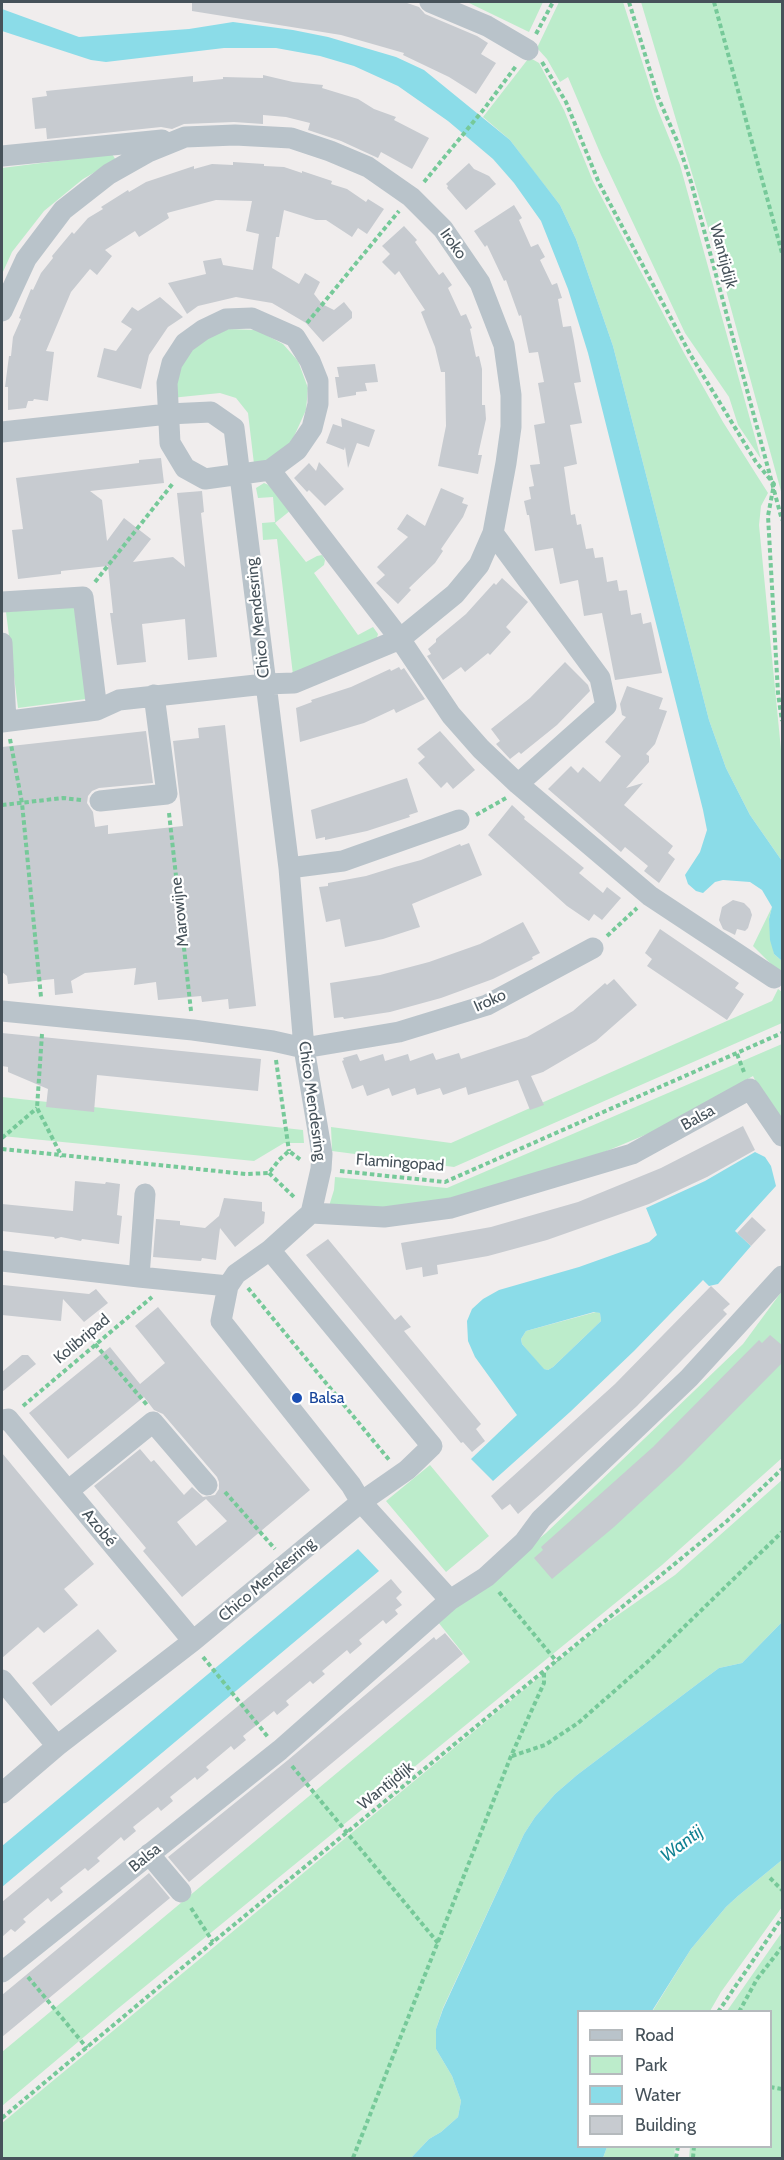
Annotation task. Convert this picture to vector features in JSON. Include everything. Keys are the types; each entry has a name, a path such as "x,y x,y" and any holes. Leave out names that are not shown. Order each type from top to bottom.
{"street":[{"path":"430,2 487,26 528,50"},
{"name":"Iroko","path":"2,156 185,137 235,135 291,138 368,167 411,197 443,229 480,283 504,345 511,395 511,428 493,533 478,566 454,594 400,639 294,682 265,684"},
{"name":"Iroko","path":"2,311 26,259 63,210 109,174 148,152 185,137"},
{"path":"252,318 295,337 310,361 318,381 318,404 312,428 297,450 270,470 205,479 185,468 170,443 167,383 172,363 185,344 203,330 226,319 252,318"},
{"name":"Chico Mendesring","path":"2,432 168,414 211,412 234,428 242,474 265,684 290,868 304,1048 322,1154 311,1213"},
{"path":"270,470 400,639 451,715 481,749 518,784 650,896 774,978"},
{"path":"493,533 600,678 606,706 518,784"},
{"path":"2,602 83,597 97,710"},
{"path":"2,643 4,721 97,710 118,700 265,684"},
{"path":"100,801 167,794 154,695"},
{"path":"290,868 343,861 459,820"},
{"name":"Iroko","path":"304,1048 399,1032 487,1005 593,948"},
{"path":"2,1011 193,1030 273,1041 304,1048"},
{"name":"Balsa","path":"311,1213 384,1217 451,1208 632,1154 750,1089 783,1136"},
{"path":"139,1277 145,1194"},
{"path":"311,1213 232,1280 221,1321 351,1485 361,1502 450,1600"},
{"path":"270,1250 432,1446 401,1474 361,1502"},
{"path":"2,1261 139,1277 232,1280"},
{"name":"Balsa","path":"2,1972 280,1750 450,1600 486,1577 524,1542 541,1519 689,1378 783,1276"},
{"name":"Azobé","path":"5,1420 194,1641"},
{"path":"68,1491 153,1422 207,1485"},
{"name":"Chico Mendesring","path":"2,1793 57,1746 194,1641 361,1502"},
{"path":"2,1680 57,1746"},
{"path":"149,1854 181,1892"}],"path":[{"name":"Wantijdijk","path":"628,2 658,97 678,143 691,182 783,520"},
{"path":"714,2 783,253"},
{"path":"528,50 542,61 566,102 599,183 690,354 756,462 774,484 768,516 777,682 783,721"},
{"path":"295,337 484,109"},
{"path":"83,597 185,468"},
{"path":"4,721 22,803 43,1016 37,1108 62,1157"},
{"path":"459,820 475,815 508,797 518,784"},
{"name":"Marowijne","path":"167,794 193,1030"},
{"path":"2,805 63,798 100,801"},
{"path":"593,948 650,896"},
{"name":"Flamingopad","path":"289,1151 305,1163 321,1169 398,1175 445,1182 783,1033"},
{"path":"269,1173 289,1151 273,1041"},
{"path":"2,1138 37,1108"},
{"path":"2,1149 62,1157 246,1174 269,1173 311,1213"},
{"name":"Kolibripad","path":"5,1420 160,1290 184,1280"},
{"path":"232,1280 401,1474"},
{"path":"95,1344 152,1412 153,1422"},
{"name":"Wantijdijk","path":"2,2118 727,1521 783,1469"},
{"path":"207,1485 215,1491 227,1492 287,1563"},
{"path":"511,1756 545,1745 578,1723 652,1658 783,1532"},
{"path":"509,1604 557,1662"},
{"path":"206,1662 238,1700"},
{"path":"353,2158 511,1756 543,1683 544,1673"},
{"path":"310,1788 438,1944"},
{"path":"770,1878 783,1890"},
{"path":"181,1892 213,1942"},
{"path":"719,2010 783,1918"},
{"path":"740,2010 758,1979 783,1947"},
{"path":"48,1999 87,2048"}],"green space":[{"path":"467,2 543,2 529,32"},
{"path":"559,2 623,2 657,108 680,165 761,459 738,425 729,397 685,333 601,155 568,77 560,82 547,59 537,48"},
{"path":"641,2 782,2 782,495 718,261"},
{"path":"528,59 539,63 564,110 593,181 684,353 723,422 768,493 761,506 759,525 782,760 782,861 750,815 726,768 709,720 613,346 576,239 560,205 510,140 483,117"},
{"path":"112,154 116,160 83,179 44,211 12,252 2,274 2,168"},
{"path":"227,329 257,330 283,344 298,361 308,388 306,410 291,443 267,461 254,464 248,413 236,398 220,393 171,398 180,364 199,340"},
{"path":"264,483 271,486 291,510 275,523 306,562 322,555 325,560 324,565 314,573 358,635 373,627 378,634 376,641 293,675 277,539 263,540 262,523 275,522 273,497 258,498 256,488"},
{"path":"74,605 86,699 18,708 6,612"},
{"path":"772,907 769,919 774,954 782,961 782,975 753,946"},
{"path":"778,989 782,992 782,1023 454,1167 332,1151 331,1127 451,1143 772,1001"},
{"path":"782,1044 782,1135 753,1076 657,1130 578,1163 452,1200 384,1209 329,1206 335,1177 447,1188"},
{"path":"2,1097 303,1130 304,1143 284,1143 254,1161 2,1136"},
{"path":"782,1291 782,1458 662,1565 110,2015 2,2106 2,2052 470,1662 438,1622 546,1533 743,1344"},
{"path":"596,1312 600,1313 601,1321 548,1370 543,1369 522,1344 521,1339 526,1331"},
{"path":"430,1465 489,1536 446,1572 386,1501"},
{"path":"782,1480 782,1622 742,1663 719,1668 700,1682 577,1775 555,1794 535,1817 524,1834 443,2008 436,2029 436,2049 452,2076 461,2101 458,2117 441,2132 429,2139 411,2158 2,2158 2,2123 595,1631 675,1575"},
{"path":"782,1860 782,1907 711,2010 653,2010 691,1949 738,1896"},
{"path":"782,1932 782,2158 689,2158 690,2148 772,2148 772,2010 728,2010"},
{"path":"606,2148 675,2148 674,2158 603,2158"}],"water":[{"path":"2,9 79,37 189,29 233,22 328,37 396,57 424,70 510,140 560,205 576,239 613,346 709,720 726,768 750,815 782,861 782,961 774,954 770,940 769,919 772,907 762,890 750,882 723,880 715,882 703,893 696,891 688,884 685,875 700,852 707,830 703,810 588,353 568,289 541,221 514,183 493,159 448,121 398,86 354,66 320,56 276,48 224,48 106,62 91,60 2,31"},
{"path":"755,1152 765,1157 771,1166 776,1186 735,1231 751,1246 718,1284 709,1286 703,1280 634,1351 493,1481 471,1459 517,1415 475,1357 468,1341 467,1321 472,1309 483,1299 499,1290 579,1267 649,1242 657,1235 646,1208 705,1181","holes":["594,1312 600,1313 601,1321 548,1370 544,1369 522,1344 521,1339 526,1331"]},
{"path":"358,1549 379,1571 2,1887 2,1846"},
{"name":"Wantij","path":"782,1622 782,1860 726,1907 691,1949 653,2010 577,2010 577,2148 607,2148 603,2158 411,2158 429,2139 458,2117 461,2101 452,2076 436,2049 436,2029 443,2009 524,1834 535,1817 555,1794 577,1775 700,1682 719,1668 742,1663"}],"building":[{"path":"192,2 404,2 419,7 425,14 488,43 481,54 496,63 476,94 449,77 403,55 404,53 341,35 192,11"},
{"path":"263,75 293,82 323,85 322,88 358,99 374,109 396,117 394,120 429,138 412,169 381,152 378,158 341,141 308,130 310,123 286,117 263,115 263,124 234,122 184,124 172,129 161,127 47,139 46,128 35,129 32,98 47,96 46,91 193,76 193,82 223,79 223,77 263,78"},
{"path":"233,162 264,164 264,166 284,167 302,173 302,171 332,181 331,184 347,189 366,202 368,199 384,209 367,234 358,228 352,237 326,220 316,220 284,210 279,237 276,237 272,268 299,284 305,273 320,282 314,294 322,304 334,310 344,302 352,312 352,318 323,342 306,323 272,303 236,297 198,306 187,314 168,283 206,274 203,261 221,258 223,265 253,270 259,234 246,231 252,201 216,200 167,213 169,218 139,237 135,231 105,250 112,256 97,275 90,269 71,292 46,351 54,352 48,401 34,399 28,401 26,408 8,410 8,387 5,387 9,356 11,356 13,337 21,319 19,318 31,289 33,290 41,273 53,258 52,256 72,232 74,234 88,218 103,209 101,207 146,182 194,166 194,169 212,164 233,165"},
{"path":"469,163 474,169 489,176 496,184 466,210 446,184"},
{"path":"514,205 522,218 519,220 531,247 538,244 545,257 540,260 552,285 557,283 562,298 558,299 563,327 571,326 574,341 581,382 574,383 582,423 570,425 577,464 564,467 571,515 575,514 577,525 581,524 586,549 593,548 595,558 603,557 607,582 617,580 619,591 627,590 631,615 641,613 643,624 651,622 662,673 615,680 602,613 584,616 578,580 560,584 553,548 535,551 529,515 527,515 524,501 531,499 529,487 534,486 530,465 540,464 534,425 545,423 538,383 544,382 538,352 529,353 521,315 519,316 506,280 504,281 487,245 485,247 474,231"},
{"path":"404,226 417,240 415,242 439,275 443,272 452,285 448,288 461,316 466,314 472,328 470,329 476,357 479,356 482,369 482,405 485,405 486,419 478,455 482,455 478,474 438,466 446,426 445,372 441,372 435,347 421,312 425,310 399,271 395,275 382,262 390,254 382,246"},
{"path":"160,297 183,317 168,327 149,355 141,389 97,377 104,348 116,351 132,329 121,322 132,307 138,311"},
{"path":"375,364 378,382 365,383 367,391 338,398 335,377 339,377 337,367"},
{"path":"341,418 375,430 369,447 357,443 348,468 345,447 344,450 326,443 333,424 342,427"},
{"path":"161,458 164,483 90,491 102,500 107,541 124,518 151,539 133,562 173,557 185,567 177,493 202,491 204,512 201,513 217,657 188,660 185,619 142,624 146,662 117,665 110,613 113,613 108,566 18,579 12,530 23,529 16,478 139,463 139,460"},
{"path":"319,462 344,489 325,506 294,478 309,463 316,471"},
{"path":"441,488 464,498 462,503 468,505 435,563 409,588 411,590 398,604 376,583 385,575 377,567 408,537 397,529 407,514 425,526"},
{"path":"502,578 528,602 506,627 511,632 490,655 488,653 465,672 461,667 443,680 427,656 431,654 428,649 436,642 436,639 466,614 494,583 496,585"},
{"path":"565,662 588,685 590,691 557,725 521,754 519,752 510,759 496,744 500,741 491,729 530,698"},
{"path":"399,667 401,670 404,668 425,699 396,713 394,709 364,723 300,742 296,708 312,702 311,700 351,687"},
{"path":"627,686 663,698 659,709 667,711 655,744 646,754 649,756 649,762 626,788 643,783 624,805 673,846 668,853 675,859 659,883 644,871 648,866 625,847 621,852 548,789 571,766 578,773 583,767 600,782 621,756 605,742 626,717 622,715 620,704"},
{"path":"225,725 256,1006 229,1009 228,999 202,1002 201,996 158,1000 156,982 134,985 136,968 85,973 71,981 73,993 55,995 54,979 8,984 7,976 2,972 2,747 146,731 153,783 99,788 88,796 87,803 93,812 95,827 108,825 108,834 183,826 173,741 199,738 198,728"},
{"path":"440,731 475,770 453,789 447,782 441,788 418,763 425,757 417,749"},
{"path":"407,778 418,812 409,815 410,817 367,831 325,840 325,837 316,839 311,810"},
{"path":"512,805 525,817 524,819 584,868 579,873 603,893 607,887 621,898 602,920 594,914 589,921 567,906 488,835"},
{"path":"469,843 482,875 412,904 420,927 383,939 345,947 340,919 326,922 319,887 421,860 460,844 461,846"},
{"path":"733,900 744,903 752,915 748,928 745,931 737,929 735,935 723,929 719,920 722,907"},
{"path":"523,922 540,953 532,957 533,959 493,979 441,998 390,1012 344,1019 343,1017 334,1018 330,983 380,975 429,962 480,944"},
{"path":"660,929 739,983 735,988 744,994 727,1020 647,966 652,959 645,953"},
{"path":"614,979 637,1005 596,1041 543,1072 531,1076 544,1105 530,1110 518,1080 468,1095 466,1087 443,1095 440,1088 417,1095 415,1088 392,1096 389,1088 367,1096 363,1085 352,1089 343,1058 357,1054 360,1061 383,1054 385,1061 408,1054 410,1061 433,1053 436,1060 459,1053 461,1059 527,1037 573,1011 605,983 607,985"},
{"path":"2,1033 261,1059 258,1091 97,1075 94,1112 46,1107 48,1089 8,1072 8,1067 2,1066"},
{"path":"743,1126 755,1150 707,1177 649,1204 547,1240 488,1256 437,1265 438,1274 423,1277 422,1267 406,1270 401,1243 491,1227 578,1202 661,1168"},
{"path":"75,1181 120,1184 117,1215 122,1216 119,1244 61,1237 55,1239 54,1237 2,1231 2,1204 73,1211"},
{"path":"224,1198 262,1202 262,1211 265,1212 264,1223 235,1247 220,1228 216,1260 153,1257 156,1219 180,1221 180,1225 205,1228 219,1216"},
{"path":"752,1217 766,1230 751,1246 737,1233"},
{"path":"328,1239 395,1320 401,1315 411,1327 404,1331 481,1424 476,1429 485,1441 472,1452 463,1442 461,1443 306,1255"},
{"path":"3,1285 89,1294 96,1289 108,1303 84,1322 63,1299 61,1321 2,1315"},
{"path":"711,1286 730,1304 723,1310 727,1314 637,1406 518,1514 510,1504 502,1510 491,1496 615,1384"},
{"path":"158,1307 310,1490 182,1597 143,1551 146,1548 94,1486 140,1449 151,1462 154,1460 184,1495 192,1487 203,1497 215,1495 219,1489 217,1477 163,1414 154,1410 144,1397 68,1459 29,1413 110,1347 140,1384 165,1363 135,1326","holes":["206,1499 227,1521 196,1546 177,1522"]},
{"path":"770,1335 783,1346 783,1362 681,1465 614,1527 552,1579 534,1558 543,1550 541,1547 653,1447 759,1340 762,1343"},
{"path":"22,1355 28,1355 36,1364 2,1392 2,1372"},
{"path":"2,1453 94,1564 64,1589 78,1605 44,1633 38,1627 2,1658"},
{"path":"391,1579 402,1592 396,1598 402,1605 395,1610 398,1614 386,1624 383,1620 359,1640 362,1644 350,1654 347,1650 322,1671 325,1674 313,1684 310,1681 286,1701 289,1705 277,1715 274,1711 243,1736 246,1740 234,1750 231,1746 206,1767 209,1770 197,1780 195,1777 170,1797 173,1801 161,1811 158,1807 133,1827 136,1831 124,1841 121,1837 97,1858 100,1861 88,1871 85,1868 60,1888 63,1892 51,1902 48,1898 23,1919 26,1922 15,1932 11,1929 2,1937 2,1902"},
{"path":"98,1629 117,1651 51,1706 32,1683"},
{"path":"445,1633 463,1654 189,1882 168,1857 434,1637 436,1640"},
{"path":"149,1873 170,1898 2,2037 2,1995"}],"place":[{"name":"Balsa","path":"297,1398"}]}
